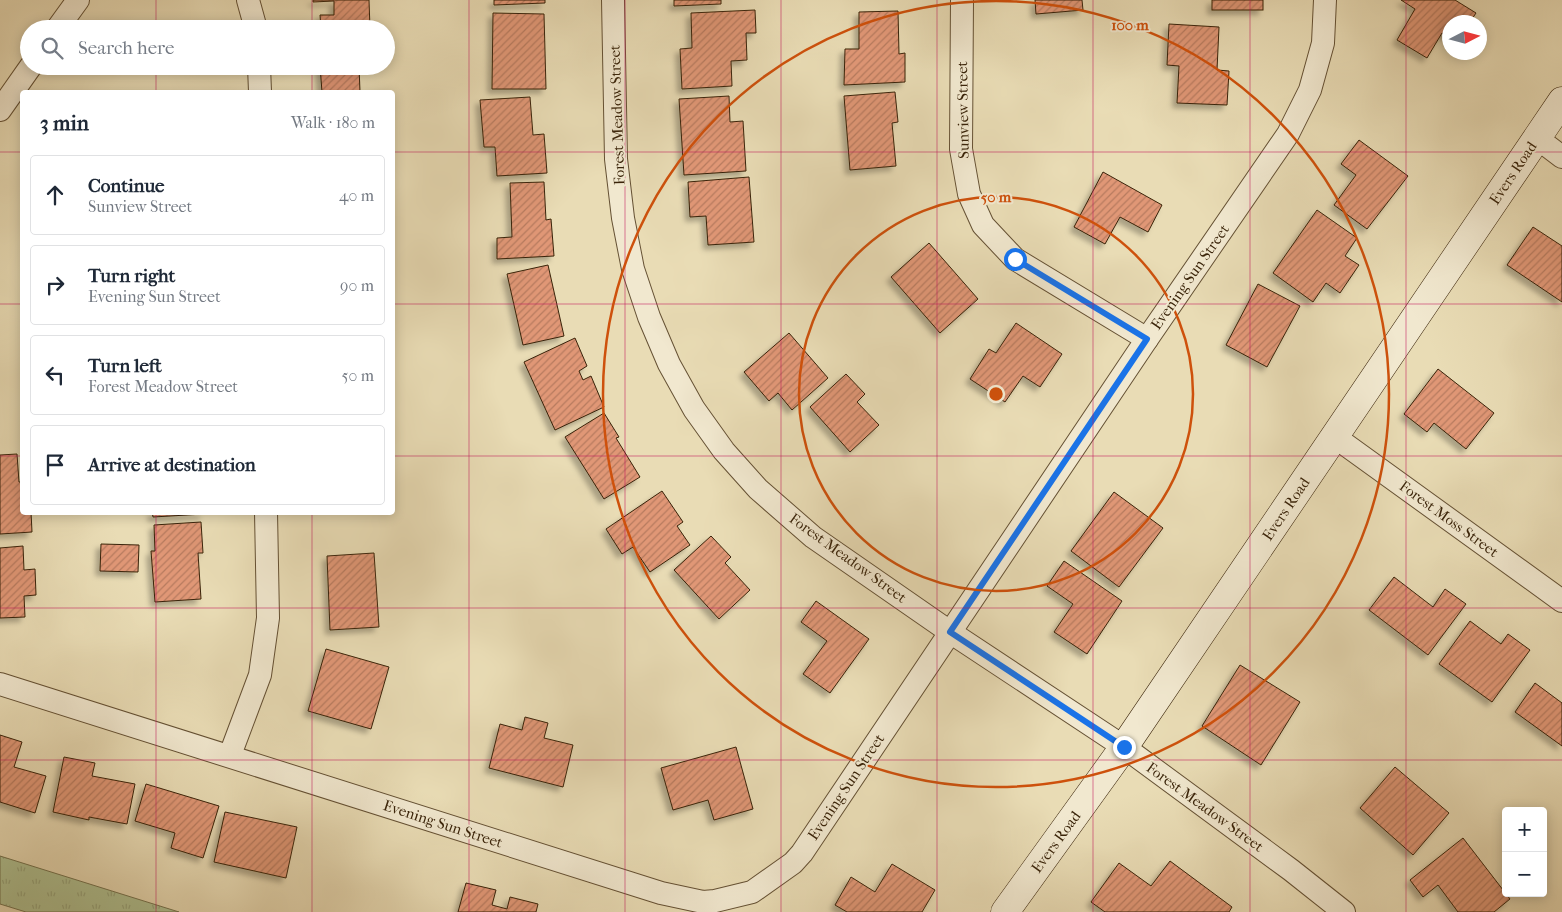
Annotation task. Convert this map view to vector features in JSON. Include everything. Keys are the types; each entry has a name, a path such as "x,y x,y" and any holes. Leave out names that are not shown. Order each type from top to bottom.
{"main road":[{"name":"Evers Road","path":"1005,912 1124,747 1562,102"}],"street":[{"path":"64,20 78,0"},
{"path":"248,0 254,20"},
{"name":"Forest Meadow Street","path":"613,0 616,159 623,218 633,269 649,317 669,364 694,409 724,451 758,489 813,537 950,632 1124,747 1291,870 1344,912"},
{"name":"Sunview Street","path":"962,0 961,149 969,194 983,225 1015,259 1147,339"},
{"name":"Evening Sun Street","path":"0,684 230,755 661,893 703,902 752,892 793,863 802,853 1147,339 1288,134 1310,90 1323,43 1325,0"},
{"path":"0,110 25,75"},
{"path":"259,75 260,90"},
{"path":"1537,138 1562,157"},
{"name":"Forest Moss Street","path":"1335,437 1562,601"},
{"path":"230,755 260,675 268,618 266,515"}],"green space":[{"path":"0,856 179,912 26,912 0,904"}],"building":[{"path":"313,0 369,0 370,20 320,20 320,15 334,15 334,1 313,2"},
{"path":"494,0 545,0 545,3 494,5"},
{"path":"674,0 721,0 721,4 674,6"},
{"path":"1035,0 1082,0 1083,10 1036,14"},
{"path":"1212,0 1263,0 1263,10 1212,10"},
{"path":"1401,0 1455,0 1476,13 1475,15 1442,15 1442,33 1427,58 1397,40 1415,9"},
{"path":"755,10 756,33 746,33 747,60 731,61 732,86 682,89 680,49 692,48 691,13"},
{"path":"898,11 899,54 905,53 905,82 844,85 845,49 859,49 859,12"},
{"path":"493,13 544,14 546,89 492,89"},
{"path":"1169,24 1219,27 1217,70 1229,71 1227,105 1177,103 1179,66 1167,65"},
{"path":"321,75 359,75 360,90 322,90"},
{"path":"895,92 898,122 892,123 896,166 850,170 844,96"},
{"path":"729,96 730,122 743,121 746,171 684,175 679,99"},
{"path":"530,97 533,135 544,134 547,173 497,176 495,147 484,147 480,100"},
{"path":"1359,140 1408,176 1367,229 1334,205 1356,175 1341,164"},
{"path":"1103,172 1162,205 1148,232 1120,217 1105,244 1074,227"},
{"path":"749,177 754,242 708,245 706,216 690,217 688,182"},
{"path":"544,182 546,220 551,219 554,256 497,259 497,238 512,237 510,183"},
{"path":"1317,210 1357,238 1345,256 1359,265 1340,293 1326,283 1313,302 1273,273"},
{"path":"1533,227 1562,246 1562,302 1507,265"},
{"path":"929,243 978,299 940,333 891,277"},
{"path":"548,265 564,336 523,345 507,274"},
{"path":"1258,284 1300,306 1267,367 1226,345"},
{"path":"1016,323 1062,354 1040,387 1023,376 1005,402 970,379 989,349 996,353"},
{"path":"789,333 828,378 792,410 778,393 769,401 744,372"},
{"path":"575,338 587,366 579,371 583,380 591,376 604,407 555,430 524,362"},
{"path":"1438,369 1494,413 1466,449 1434,423 1427,432 1404,414"},
{"path":"846,374 865,394 857,402 879,425 850,452 810,407"},
{"path":"604,413 619,437 616,438 640,477 604,499 565,437"},
{"path":"17,454 20,482 20,515 31,515 32,532 0,534 0,455"},
{"path":"662,491 683,522 677,526 690,545 650,572 633,547 622,554 606,529"},
{"path":"1114,492 1163,528 1119,587 1071,551"},
{"path":"153,515 187,515 153,517"},
{"path":"201,522 203,553 198,553 201,599 155,602 151,551 155,551 154,525"},
{"path":"711,536 731,557 725,563 750,590 719,619 674,570"},
{"path":"101,544 139,545 138,572 100,571"},
{"path":"23,546 24,570 35,569 36,595 24,596 25,617 0,618 0,548"},
{"path":"374,553 379,627 330,630 327,556"},
{"path":"1064,561 1122,601 1087,654 1054,632 1073,604 1047,586"},
{"path":"1394,577 1433,607 1445,589 1466,604 1428,655 1369,610"},
{"path":"816,601 869,639 830,693 803,674 827,641 801,622"},
{"path":"1470,621 1501,644 1508,634 1530,650 1492,702 1439,664"},
{"path":"326,649 389,667 371,729 308,711"},
{"path":"1240,665 1300,702 1261,765 1202,726"},
{"path":"1535,683 1562,703 1562,746 1515,712"},
{"path":"525,717 548,723 544,738 573,745 563,787 489,768 500,724 522,730"},
{"path":"0,735 22,742 14,767 46,776 35,813 0,802"},
{"path":"736,747 753,809 714,820 708,800 673,810 661,768"},
{"path":"64,757 95,763 92,776 135,784 127,824 89,817 89,820 53,812"},
{"path":"1395,767 1449,813 1413,855 1360,808"},
{"path":"146,784 219,806 203,858 171,848 175,833 135,821"},
{"path":"225,812 297,827 286,878 214,862"},
{"path":"1463,838 1502,889 1502,897 1508,897 1510,899 1494,912 1458,912 1438,885 1423,897 1410,880"},
{"path":"1170,861 1232,907 1229,912 1105,912 1091,902 1119,863 1151,886"},
{"path":"892,864 935,890 922,912 847,912 835,905 851,877 875,892"},
{"path":"466,883 496,890 492,905 507,909 510,897 538,904 536,912 458,912"}],"route":[{"path":"1015,259 1147,339 950,632 1124,747"}]}
